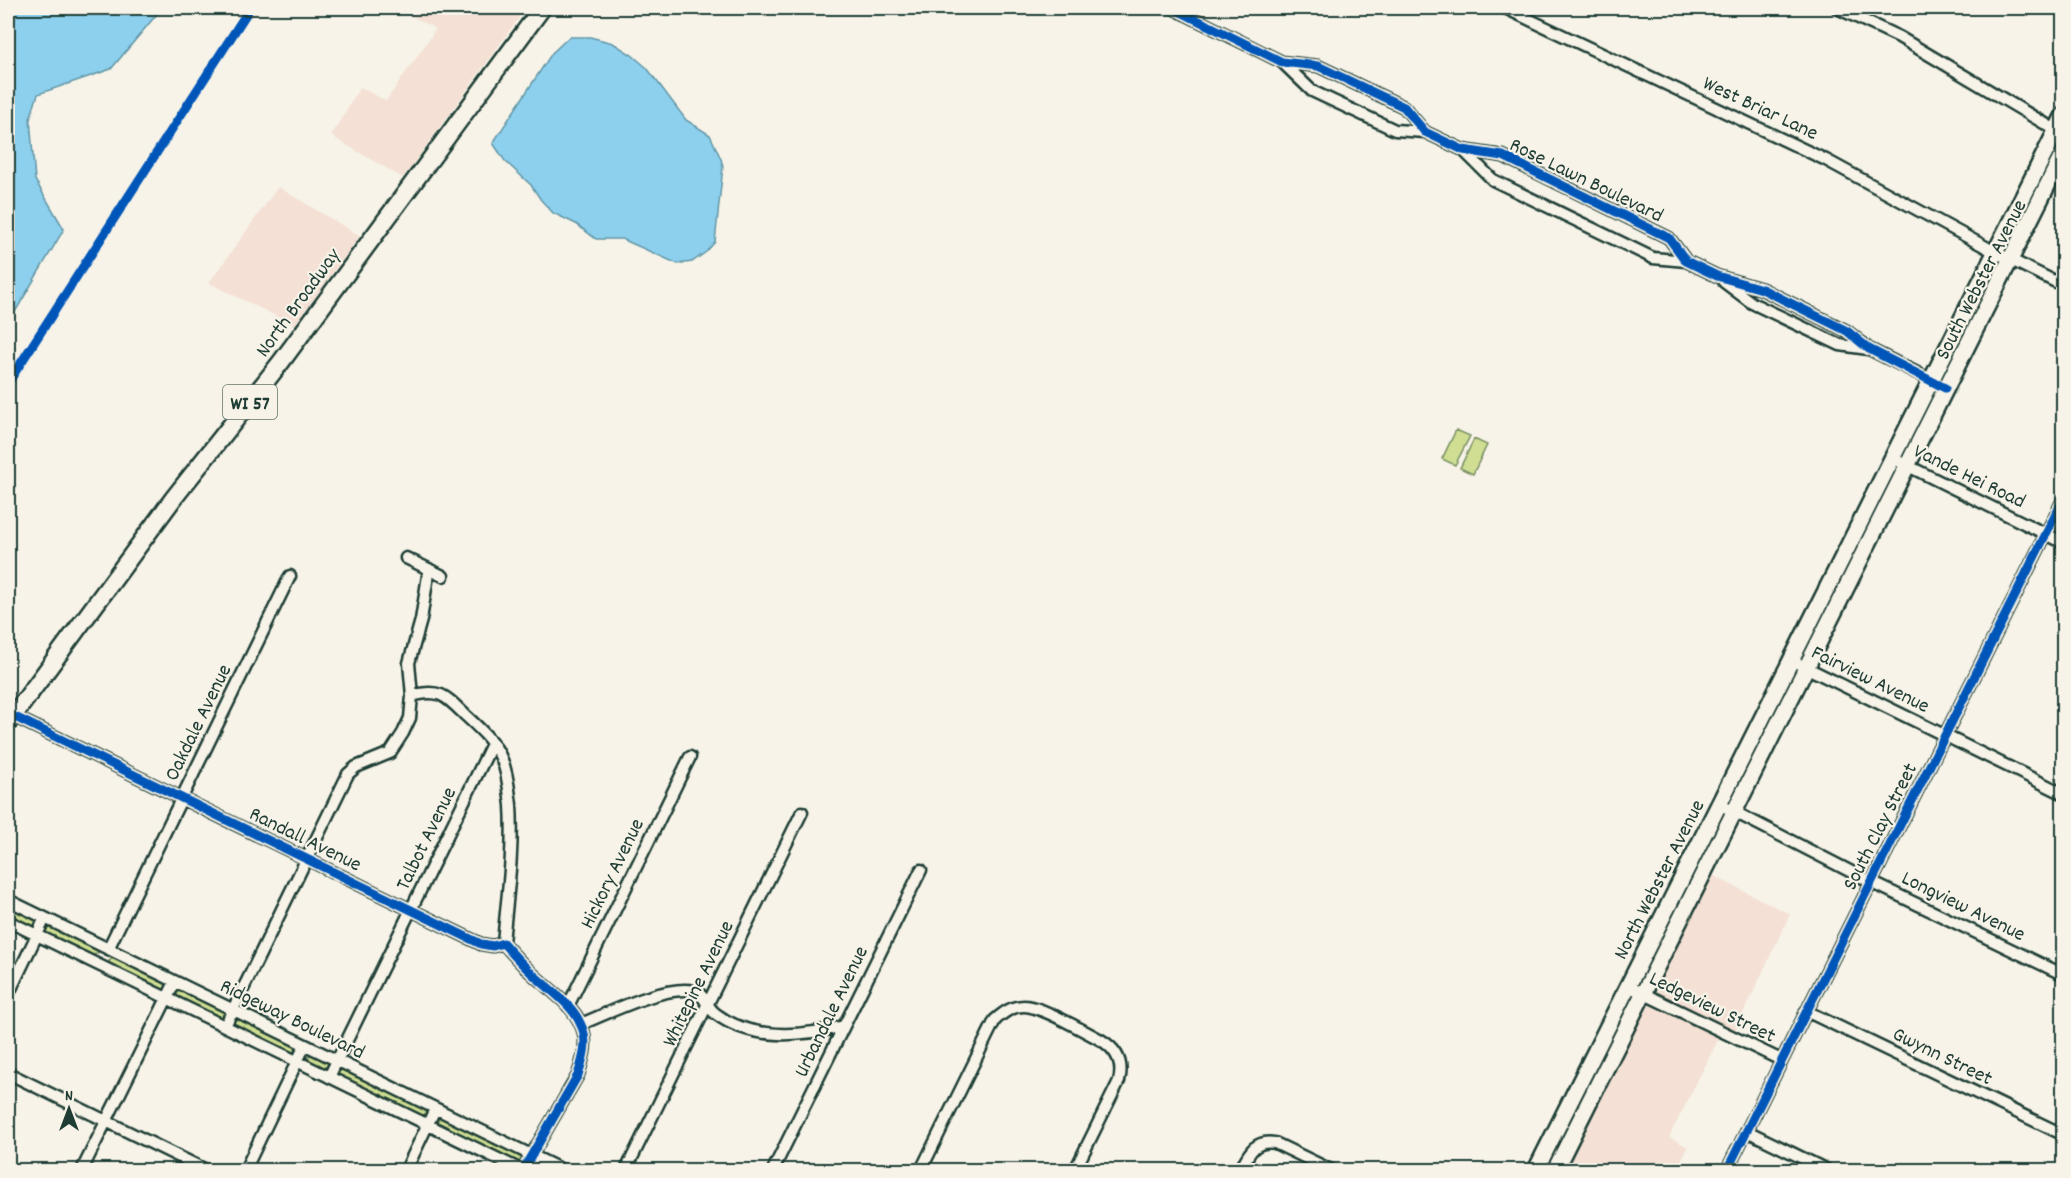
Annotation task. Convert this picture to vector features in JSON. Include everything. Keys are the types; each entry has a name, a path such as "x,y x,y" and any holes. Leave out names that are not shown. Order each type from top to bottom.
{"main road":[{"name":"North Broadway","path":"10,720 173,499 281,362 542,8"},
{"name":"South Webster Avenue","path":"1818,606 1995,252 2059,133 2064,115"},
{"name":"South Webster Avenue","path":"1832,615 2064,152"},
{"name":"North Webster Avenue","path":"1536,1170 1818,606"},
{"name":"North Webster Avenue","path":"1555,1170 1832,615"}],"street":[{"name":"Rose Lawn Boulevard","path":"1173,8 1282,62 1318,66 1404,107 1425,132 1463,150 1503,156 1534,171 1669,238 1686,261 1717,276 1762,289 1847,331 1869,350 1945,388"},
{"name":"West Briar Lane","path":"1505,8 1826,160 1995,252 2064,286"},
{"path":"1837,8 1899,37 2059,133"},
{"path":"1282,62 1312,91 1395,130 1425,132"},
{"path":"1463,150 1493,180 1653,258 1686,261"},
{"path":"1717,276 1752,303 1840,345 1869,350"},
{"name":"Vande Hei Road","path":"1892,458 2064,543"},
{"name":"South Clay Street","path":"1727,1170 2064,498"},
{"path":"406,558 443,576"},
{"path":"225,1026 348,774 356,767 383,757 396,746 410,718 412,696 409,663 422,620 429,569"},
{"name":"Oakdale Avenue","path":"108,949 290,576"},
{"name":"Fairview Avenue","path":"1791,660 2064,794"},
{"path":"412,696 430,692 444,696 479,728 502,758 507,772 513,829 512,866 503,943 518,961 568,1006 581,1024 585,1051 578,1075 522,1170"},
{"name":"Randall Avenue","path":"10,720 181,798 481,944 493,946 503,943"},
{"name":"Talbot Avenue","path":"328,1077 492,744"},
{"name":"Hickory Avenue","path":"568,1006 690,758"},
{"name":"Longview Avenue","path":"1719,804 1871,882 2064,975"},
{"name":"Whitepine Avenue","path":"626,1170 802,812"},
{"name":"Urbandale Avenue","path":"773,1170 921,870"},
{"name":"Ridgeway Boulevard","path":"8,900 562,1170"},
{"path":"8,995 45,918"},
{"name":"Ridgeway Boulevard","path":"8,921 522,1170"},
{"path":"82,1170 175,982"},
{"name":"Ledgeview Street","path":"1628,986 1781,1060"},
{"path":"581,1024 648,998 673,991 697,992 714,1013 734,1024 775,1034 805,1033 844,1026"},
{"path":"921,1170 995,1020 1015,1007 1033,1007 1101,1040 1109,1045 1118,1057 1121,1074 1119,1081 1075,1170"},
{"name":"Gwynn Street","path":"1806,1011 2064,1135"},
{"path":"245,1170 305,1045"},
{"path":"8,1073 206,1170"},
{"path":"406,1170 435,1108"},
{"path":"1747,1131 1827,1170"},
{"path":"1240,1170 1250,1151 1260,1143 1266,1142 1275,1143 1331,1170"}],"shaded area":[{"path":"406,8 526,8 403,178 331,136 360,87 386,101 436,29 404,12"},
{"path":"278,187 360,236 294,325 209,283"},
{"path":"1698,868 1790,914 1732,1037 1722,1032 1669,1137 1688,1147 1676,1170 1547,1170"}],"green space":[{"path":"1456,430 1470,436 1455,465 1442,459"},
{"path":"1474,439 1487,445 1473,474 1460,468"},
{"path":"8,905 34,918 35,925 30,926 8,915"},
{"path":"52,927 96,949 98,953 92,956 47,934 48,928"},
{"path":"114,957 164,982 165,989 160,989 111,965 109,961"},
{"path":"182,991 222,1010 224,1014 218,1018 179,998 178,992"},
{"path":"239,1018 295,1046 296,1052 291,1053 236,1026 235,1020"},
{"path":"312,1054 326,1061 328,1064 326,1067 323,1068 309,1062 307,1058"},
{"path":"343,1069 424,1109 425,1115 421,1117 340,1077 338,1073"},
{"path":"440,1117 521,1156 520,1162 517,1163 437,1123"}],"water":[{"path":"8,8 162,8 111,69 38,94 30,119 35,180 64,229 8,324"},
{"path":"569,37 590,37 613,43 632,55 647,68 686,120 710,135 723,166 715,242 692,262 678,264 622,239 596,239 576,224 553,213 531,185 505,161 493,143 552,53"}],"cycle path":[{"path":"8,383 250,8"},
{"path":"1173,8 1282,62 1318,66 1404,107 1425,132 1463,150 1503,156 1669,238 1686,261 1717,276 1762,289 1847,331 1869,349 1945,388"},
{"path":"1727,1170 2064,498"},
{"path":"13,716 481,944 493,946 503,943 527,969 573,1011 585,1037 578,1075 523,1170"}]}
